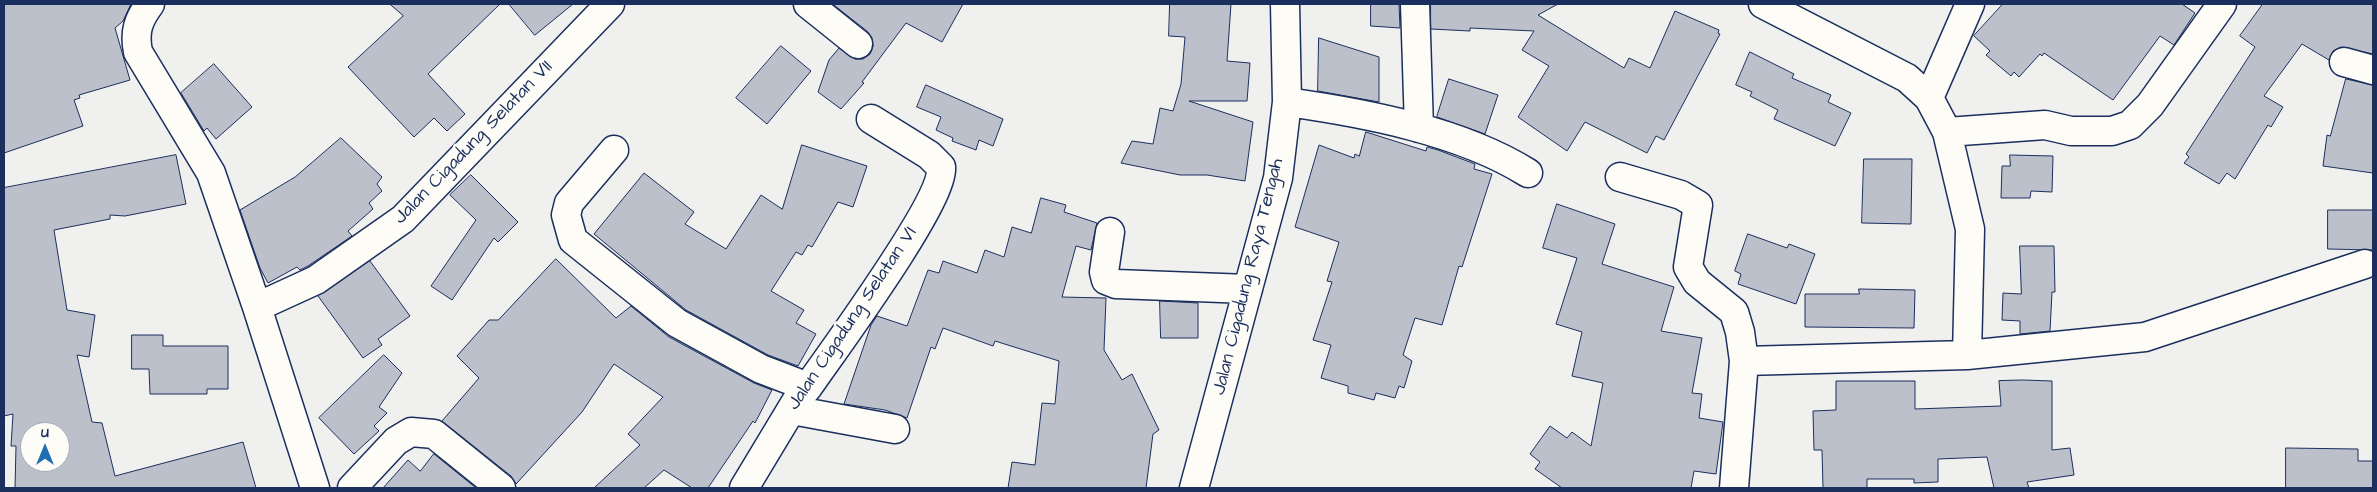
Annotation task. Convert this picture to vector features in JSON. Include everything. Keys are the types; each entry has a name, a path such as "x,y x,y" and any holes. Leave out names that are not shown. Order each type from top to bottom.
{"street":[{"path":"150,4 139,19 135,39 138,52 211,173 257,307 315,488"},
{"name":"Jalan Cigadung Selatan VII","path":"257,307 316,280 403,219 610,4"},
{"path":"808,4 858,44"},
{"name":"Jalan Cigadung Raya Tengah","path":"1194,488 1278,178 1287,102 1285,4"},
{"path":"1415,4 1419,128"},
{"path":"1763,4 1907,78 1929,98 1947,132 1970,229 1966,328 1967,355"},
{"path":"1929,98 1970,4"},
{"path":"1947,132 2045,125 2071,131 2112,131 2130,125 2150,106 2222,4"},
{"path":"2344,62 2373,70"},
{"path":"1287,102 1366,116 1419,128 1503,158 1528,173"},
{"name":"Jalan Cigadung Selatan VI","path":"744,488 797,400 898,257 938,183 941,167 929,155 871,120"},
{"path":"614,150 569,203 566,215 574,240 677,323 761,369 808,387"},
{"path":"1620,177 1681,195 1698,205 1688,267 1697,282 1734,312 1740,332 1744,361 1734,488"},
{"path":"1110,232 1104,272 1106,280 1116,284 1248,289"},
{"path":"1744,361 1967,355 2145,337 2365,264"},
{"path":"792,410 896,429"},
{"path":"352,488 396,441 411,432 434,434 501,488"}],"building":[{"path":"4,4 131,4 123,21 115,28 130,80 79,95 80,98 74,100 83,126 4,153"},
{"path":"390,4 500,4 428,74 465,114 447,131 434,118 414,137 348,67 403,16"},
{"path":"509,4 573,4 535,35"},
{"path":"833,4 963,4 942,42 906,23 862,82 864,83 841,109 818,92 829,60 839,48 855,59 863,59 870,54 873,46 872,38 868,32"},
{"path":"1170,4 1231,4 1227,61 1250,63 1247,101 1189,101 1253,122 1245,181 1207,175 1180,175 1121,163 1132,141 1153,144 1160,108 1173,111 1181,84 1185,37 1169,36"},
{"path":"1371,4 1399,4 1400,28 1371,26"},
{"path":"1431,4 1558,4 1538,15 1624,68 1629,58 1650,68 1675,11 1719,30 1718,33 1720,34 1664,140 1656,136 1647,153 1585,122 1567,151 1518,117 1549,66 1522,50 1534,31 1470,28 1470,31 1431,29"},
{"path":"2003,4 2182,4 2195,13 2174,45 2160,36 2113,100 2044,53 2042,56 2040,54 2019,77 2014,72 2011,76 1986,55 1990,51 1974,36"},
{"path":"2263,4 2373,4 2373,54 2341,47 2333,51 2329,60 2302,44 2264,96 2283,107 2271,127 2268,125 2235,179 2227,173 2219,184 2184,163 2189,157 2186,154 2255,47 2240,36"},
{"path":"1319,38 1379,57 1379,102 1318,91"},
{"path":"781,46 811,71 767,124 736,98"},
{"path":"1750,52 1794,74 1792,78 1831,95 1828,102 1851,113 1835,146 1774,119 1778,110 1750,96 1752,92 1736,85"},
{"path":"214,64 252,107 216,139 207,128 204,131 181,93"},
{"path":"1449,79 1498,95 1485,134 1437,117"},
{"path":"2346,79 2373,85 2373,173 2323,166 2327,135 2330,136"},
{"path":"926,85 1003,119 993,146 979,140 976,150 952,141 953,138 936,130 941,117 917,107"},
{"path":"1366,132 1426,151 1427,147 1438,150 1475,164 1474,169 1492,174 1462,267 1459,266 1442,325 1415,318 1403,355 1412,361 1404,388 1399,386 1395,398 1376,393 1374,400 1348,393 1348,386 1321,378 1331,345 1313,340 1332,282 1327,281 1339,242 1295,227 1319,145 1354,158 1355,154 1359,156"},
{"path":"341,138 382,177 377,184 382,191 369,203 373,209 348,231 352,236 308,266 300,270 297,267 268,283 260,268 240,210 295,177"},
{"path":"802,145 867,166 853,207 838,202 812,247 808,245 802,255 796,252 771,291 804,310 796,323 816,334 798,366 768,355 686,310 594,234 644,173 694,212 685,224 726,249 761,195 782,209"},
{"path":"176,155 186,204 125,216 110,215 110,219 54,230 67,310 95,315 89,357 77,355 92,422 102,423 115,476 243,442 256,488 15,488 16,446 11,446 13,414 4,416 4,188"},
{"path":"2010,155 2053,156 2052,192 2031,191 2030,198 2001,198 2002,166 2010,166"},
{"path":"1864,159 1912,159 1911,224 1862,223"},
{"path":"471,175 518,222 498,242 494,238 452,300 431,286 476,220 450,195"},
{"path":"1041,198 1066,205 1064,212 1097,223 1091,250 1076,246 1062,297 1106,298 1104,350 1122,380 1132,374 1159,430 1153,434 1146,488 1008,488 1012,462 1035,465 1042,403 1055,404 1059,361 995,341 993,346 943,328 935,349 931,347 907,418 885,410 844,404 871,325 877,316 907,326 928,270 939,273 943,261 977,273 985,250 1004,257 1012,227 1031,233"},
{"path":"1557,204 1615,224 1602,264 1674,287 1661,331 1702,338 1692,393 1702,394 1699,418 1723,422 1716,474 1694,471 1691,488 1562,488 1535,469 1540,462 1530,454 1550,426 1567,438 1572,432 1591,446 1603,383 1572,376 1582,332 1556,324 1577,258 1543,248"},
{"path":"2328,210 2373,210 2373,250 2328,249"},
{"path":"1748,234 1787,248 1789,244 1815,254 1796,304 1738,284 1741,274 1735,271"},
{"path":"2020,246 2054,246 2055,292 2052,292 2050,331 2020,334 2020,321 2002,320 2003,293 2021,294"},
{"path":"556,259 616,318 631,306 669,337 754,383 772,390 755,423 753,421 708,488 692,488 664,470 644,488 594,488 640,445 628,434 663,397 614,364 582,412 516,484 511,476 442,421 479,378 457,356 489,320 498,320"},
{"path":"370,261 410,316 378,339 382,345 363,358 318,296"},
{"path":"1859,289 1915,290 1914,328 1805,327 1805,294 1859,294"},
{"path":"1160,301 1198,303 1198,338 1161,338"},
{"path":"132,335 163,335 163,346 228,346 228,389 207,389 207,394 150,394 149,369 132,369"},
{"path":"384,355 402,373 379,407 387,413 374,426 379,431 354,454 319,418"},
{"path":"1836,381 1915,381 1915,409 2001,406 1999,381 2052,381 2052,450 2070,448 2074,475 2027,482 2029,488 1994,488 1987,457 1938,459 1938,482 1914,483 1914,479 1867,479 1867,488 1823,488 1822,450 1814,450 1813,411 1836,410"},
{"path":"2286,448 2358,449 2358,461 2373,461 2373,488 2286,488"},
{"path":"434,454 476,488 383,488 408,460 420,471"}]}
